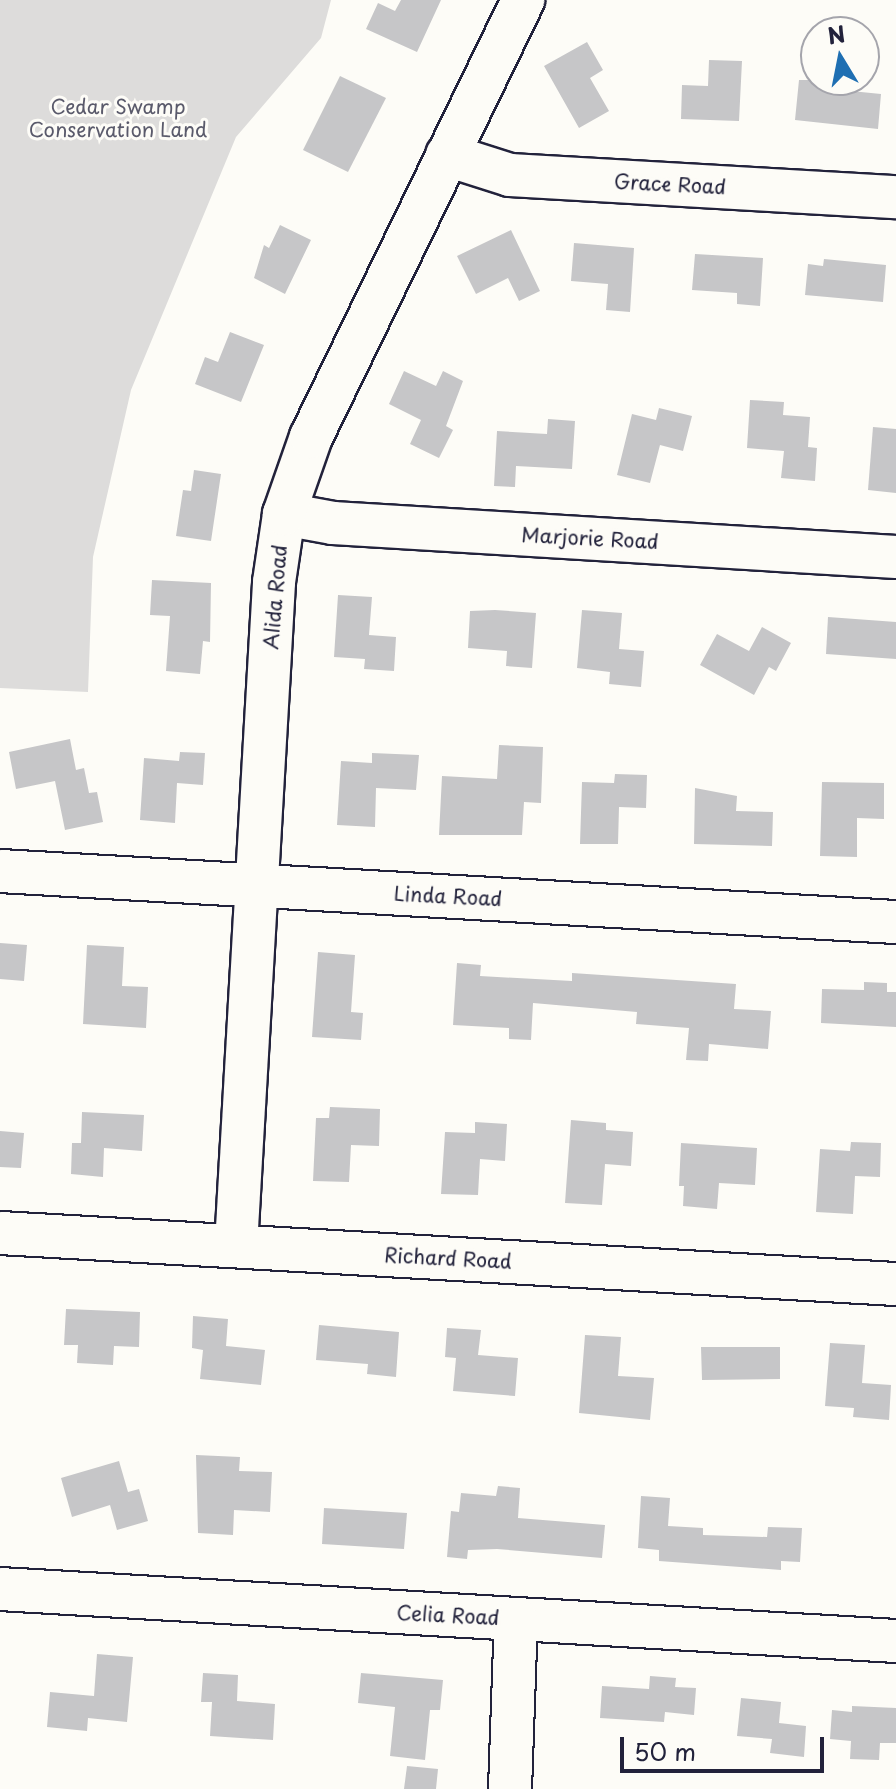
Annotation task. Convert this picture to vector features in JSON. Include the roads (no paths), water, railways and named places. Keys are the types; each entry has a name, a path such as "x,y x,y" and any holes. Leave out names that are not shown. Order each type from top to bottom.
{"street":[{"name":"Alida Road","path":"236,1246 274,582 284,514 311,437 523,0"},
{"name":"Grace Road","path":"447,155 510,175 896,197"},
{"name":"Marjorie Road","path":"284,514 333,523 896,557"},
{"name":"Linda Road","path":"0,871 896,922"},
{"name":"Richard Road","path":"0,1233 896,1284"},
{"name":"Celia Road","path":"0,1589 896,1641"},
{"path":"510,1789 516,1619"}],"park label":[{"name":"Cedar Swamp Conservation Land","path":"118,118"}]}
